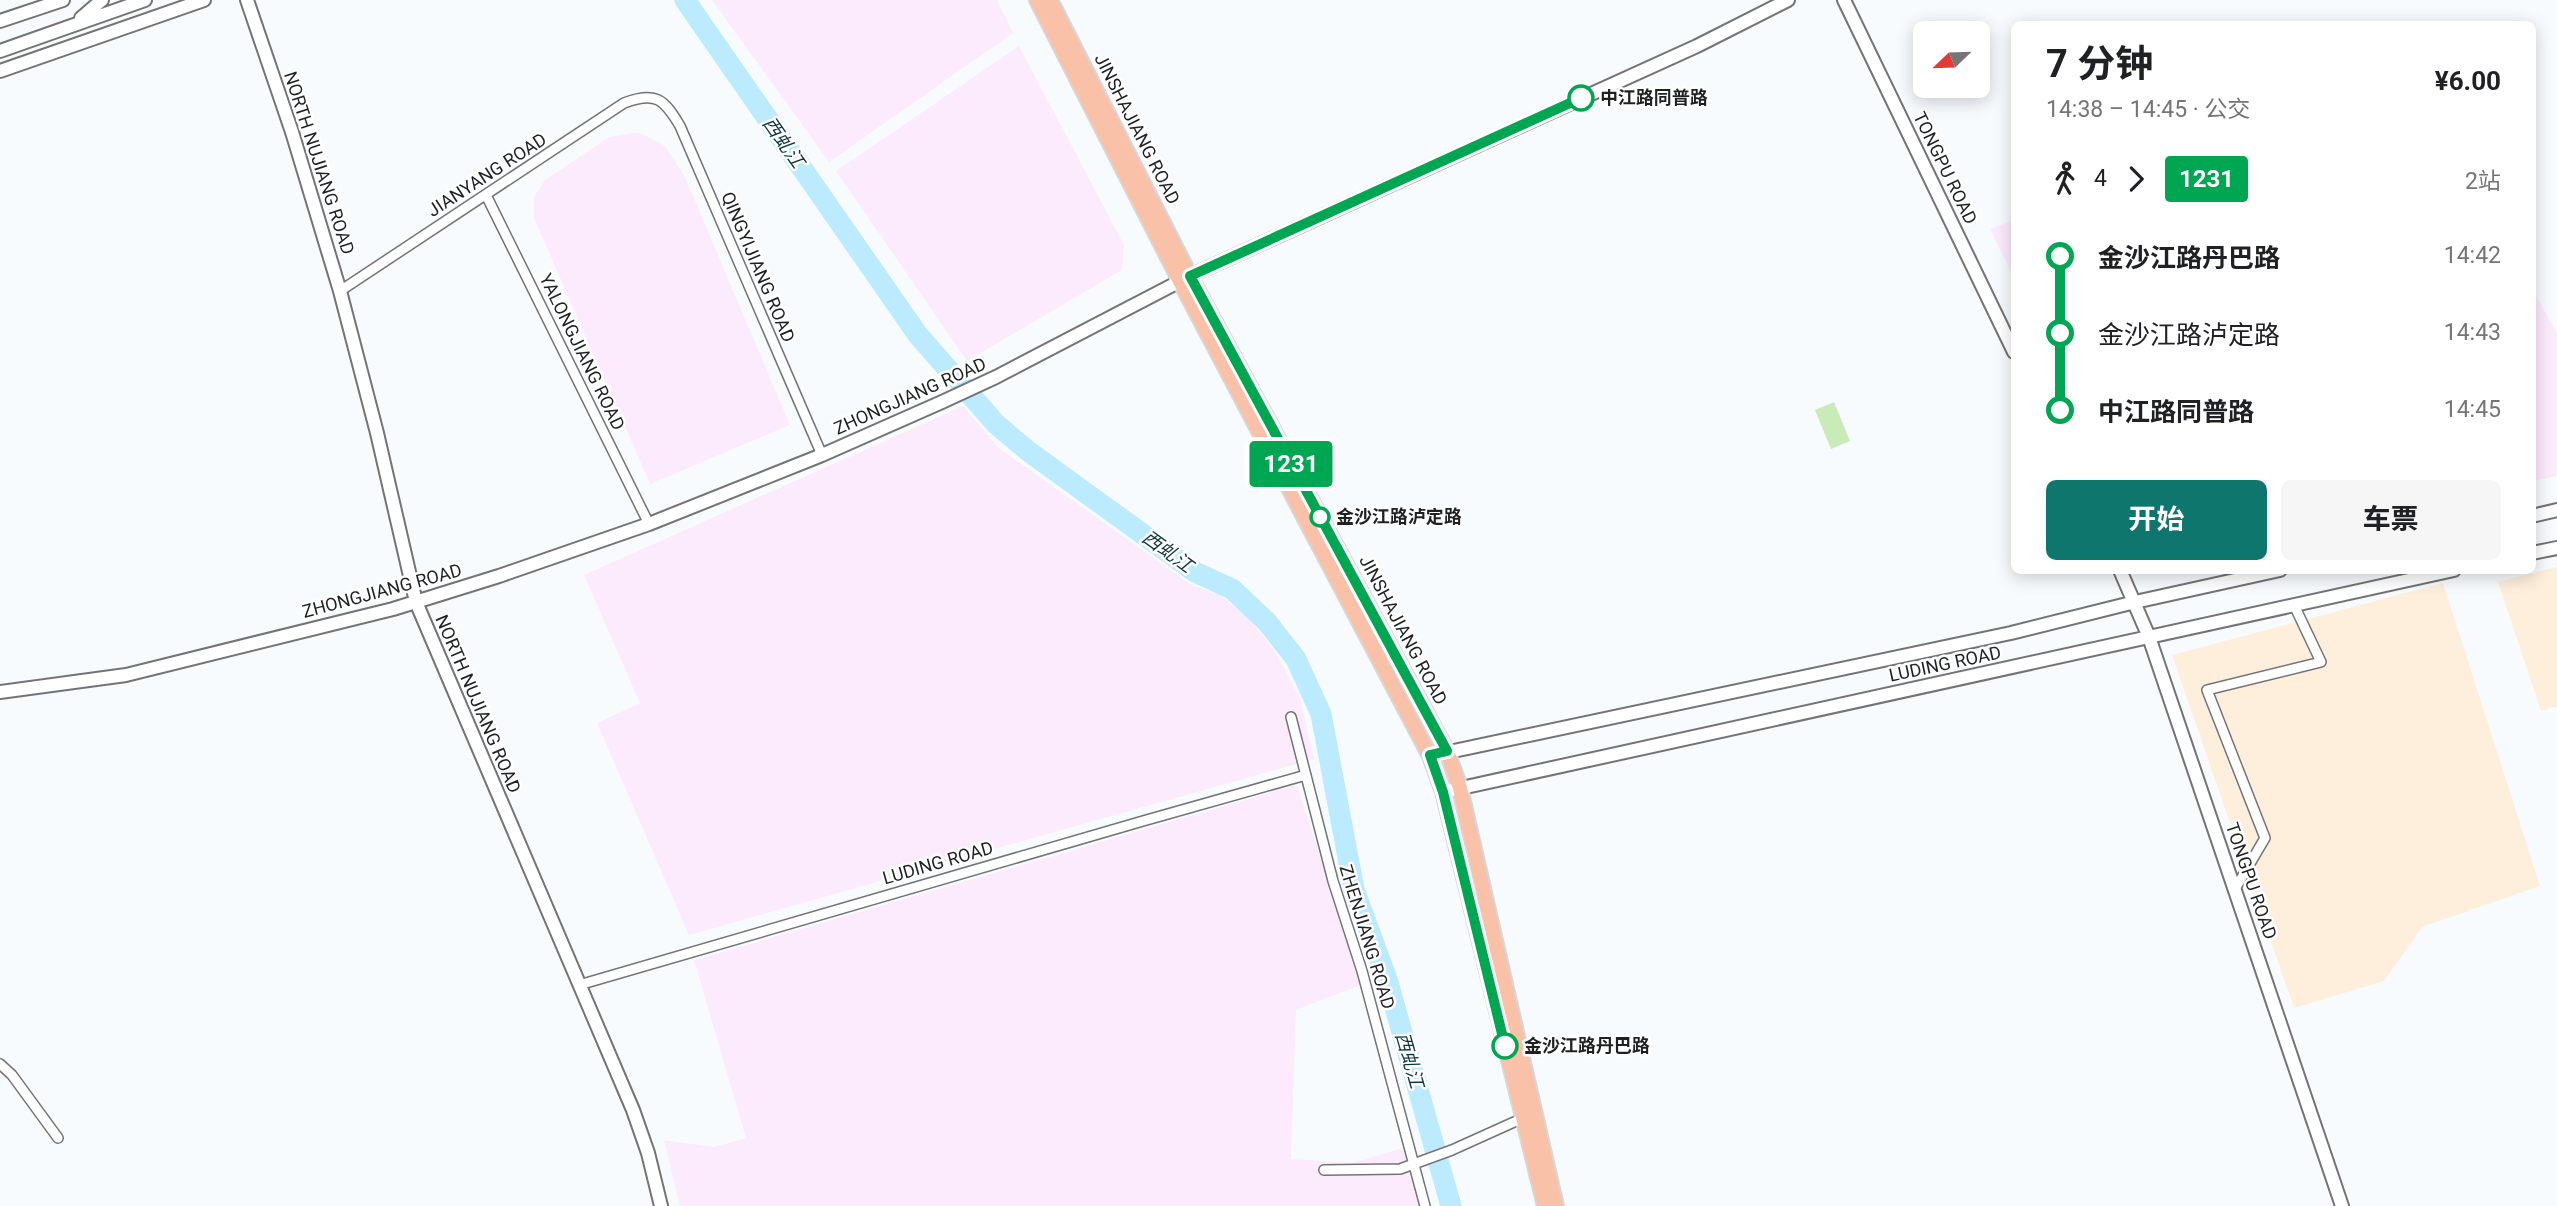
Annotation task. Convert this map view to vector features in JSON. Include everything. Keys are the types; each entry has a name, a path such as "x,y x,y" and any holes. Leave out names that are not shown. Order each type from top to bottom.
{"main road":[{"name":"JINSHAJIANG ROAD","path":"1037,0 1185,278 1430,755 1443,792 1545,1206"},
{"name":"JINSHAJIANG ROAD","path":"1050,0 1185,278 1447,751 1460,788 1556,1206"}],"street":[{"path":"0,21 63,0"},
{"path":"75,24 102,0"},
{"path":"0,51 145,0"},
{"path":"0,71 204,0"},
{"name":"NORTH NUJIANG ROAD","path":"247,0 292,132 340,291 377,433 416,602 633,1110 648,1153 661,1206"},
{"name":"ZHONGJIANG ROAD","path":"0,692 125,675 416,602 649,524 822,455 942,402 996,377 1185,278 1696,46 1788,0"},
{"name":"TONGPU ROAD","path":"1844,0 2011,346"},
{"name":"JIANYANG ROAD","path":"340,291 624,103 641,97 656,97"},
{"name":"QINGYIJIANG ROAD","path":"656,97 669,107 680,126 822,455"},
{"name":"YALONGJIANG ROAD","path":"486,195 649,524"},
{"path":"2536,515 2557,510"},
{"path":"2536,553 2557,548"},
{"name":"TONGPU ROAD","path":"2122,574 2149,637 2342,1206"},
{"name":"LUDING ROAD","path":"1430,755 2011,633 2262,574"},
{"name":"LUDING ROAD","path":"1443,792 2436,574"},
{"path":"2235,889 2265,838 2207,690 2321,662 2294,606"},
{"name":"ZHENJIANG ROAD","path":"1291,717 1333,881 1362,971 1416,1163 1425,1206"},
{"name":"LUDING ROAD","path":"579,985 1306,775"},
{"path":"0,1064 12,1075 58,1138"},
{"path":"1324,1170 1400,1168 1452,1150 1523,1118"}],"shaded area":[{"path":"712,0 997,0 1013,33 829,162"},
{"path":"1019,46 1124,245 1122,270 967,361 836,171"},
{"path":"638,132 665,146 685,177 790,425 650,484 534,218 534,197 545,180 609,137"},
{"path":"2011,221 2011,272 1990,229"},
{"path":"2536,295 2557,333 2557,476 2536,480"},
{"path":"963,406 999,448 1190,584 1219,595 1248,617 1274,650 1300,698 1314,759 689,935 597,723 640,703 584,575"},
{"path":"2557,567 2557,706 2541,711 2498,582"},
{"path":"2443,583 2540,886 2422,927 2384,981 2294,1008 2172,655"},
{"path":"1297,785 1361,985 1296,1010 1291,1159 1352,1163 1403,1148 1420,1206 680,1206 664,1140 714,1147 746,1138 694,960"}],"green space":[{"path":"1834,402 1850,441 1831,449 1815,410"}],"waterway":[{"name":"西虬江","path":"685,0 918,335 996,424 1028,451 1195,572 1232,589 1267,622 1296,659 1321,714 1354,889 1387,979 1451,1206"}],"bus line":[{"name":"1231","path":"1505,1046 1443,792 1430,755 1447,751 1190,276 1581,98"}],"place":[{"name":"中江路同普路","path":"1581,98"},
{"name":"金沙江路泸定路","path":"1320,517"},
{"name":"金沙江路丹巴路","path":"1505,1046"}]}
